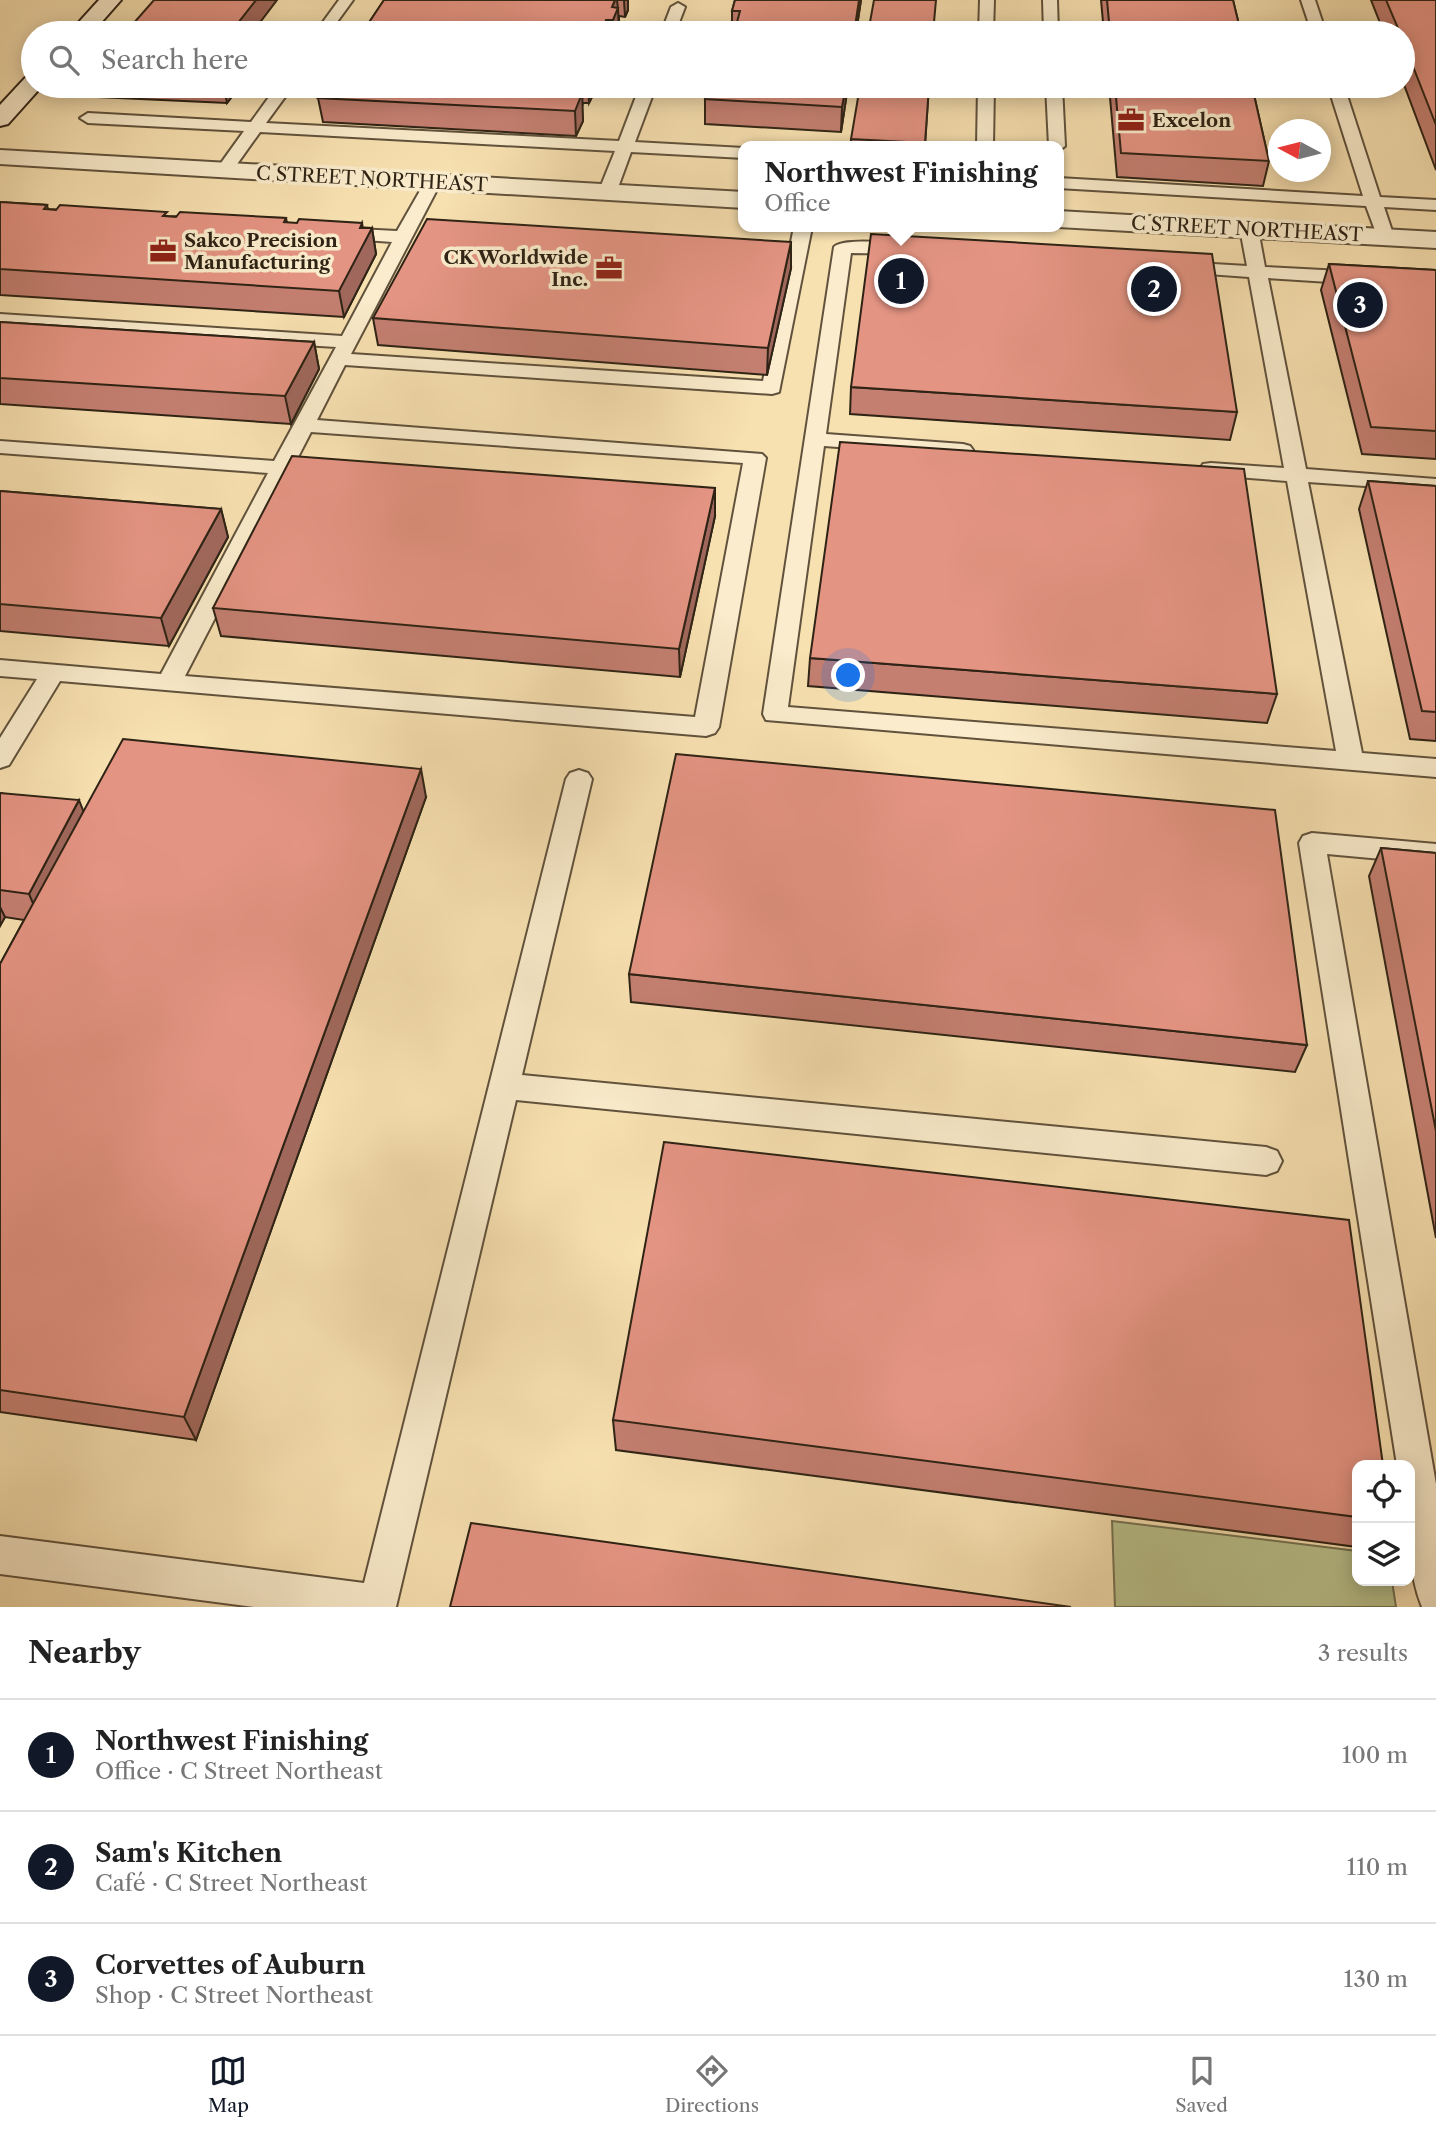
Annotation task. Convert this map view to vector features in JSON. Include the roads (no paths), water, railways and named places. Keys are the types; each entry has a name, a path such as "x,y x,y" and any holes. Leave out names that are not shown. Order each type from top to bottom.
{"street":[{"path":"91,21 111,0"},
{"path":"0,119 21,96"},
{"name":"C STREET NORTHEAST","path":"0,157 738,200"},
{"name":"C STREET NORTHEAST","path":"1064,206 1249,229 1436,240"}],"lane":[{"path":"331,21 346,0"},
{"path":"986,21 987,0"},
{"path":"1050,0 1051,21"},
{"path":"1308,0 1315,21"},
{"path":"673,21 678,7"},
{"path":"223,170 276,98"},
{"path":"607,192 643,98"},
{"path":"985,141 986,98"},
{"path":"1055,98 1057,141"},
{"path":"1340,98 1385,237"},
{"path":"88,118 738,153"},
{"path":"169,682 304,425 412,228 433,182"},
{"path":"1064,205 1374,202 1436,205"},
{"path":"320,232 412,228"},
{"path":"1249,229 1351,761"},
{"path":"0,320 772,388 792,249 800,232"},
{"path":"926,252 843,247 775,714 1436,768"},
{"path":"1161,266 1381,279"},
{"path":"0,668 706,727 755,458 304,425"},
{"path":"815,439 980,452"},
{"path":"0,447 281,468"},
{"path":"1186,467 1436,485"},
{"path":"0,759 53,673"},
{"path":"0,1555 377,1605 579,779"},
{"path":"1436,854 1312,843 1436,1594"},
{"path":"504,1086 1266,1161"}],"place":[{"name":"Excelon","path":"1131,120"},
{"name":"Sakco Precision Manufacturing","path":"163,251"},
{"name":"CK Worldwide Inc.","path":"609,268"},
{"name":"Northwest Finishing","path":"901,281"},
{"name":"Sam's Kitchen","path":"1154,289"},
{"name":"Corvettes of Auburn","path":"1360,305"}]}
